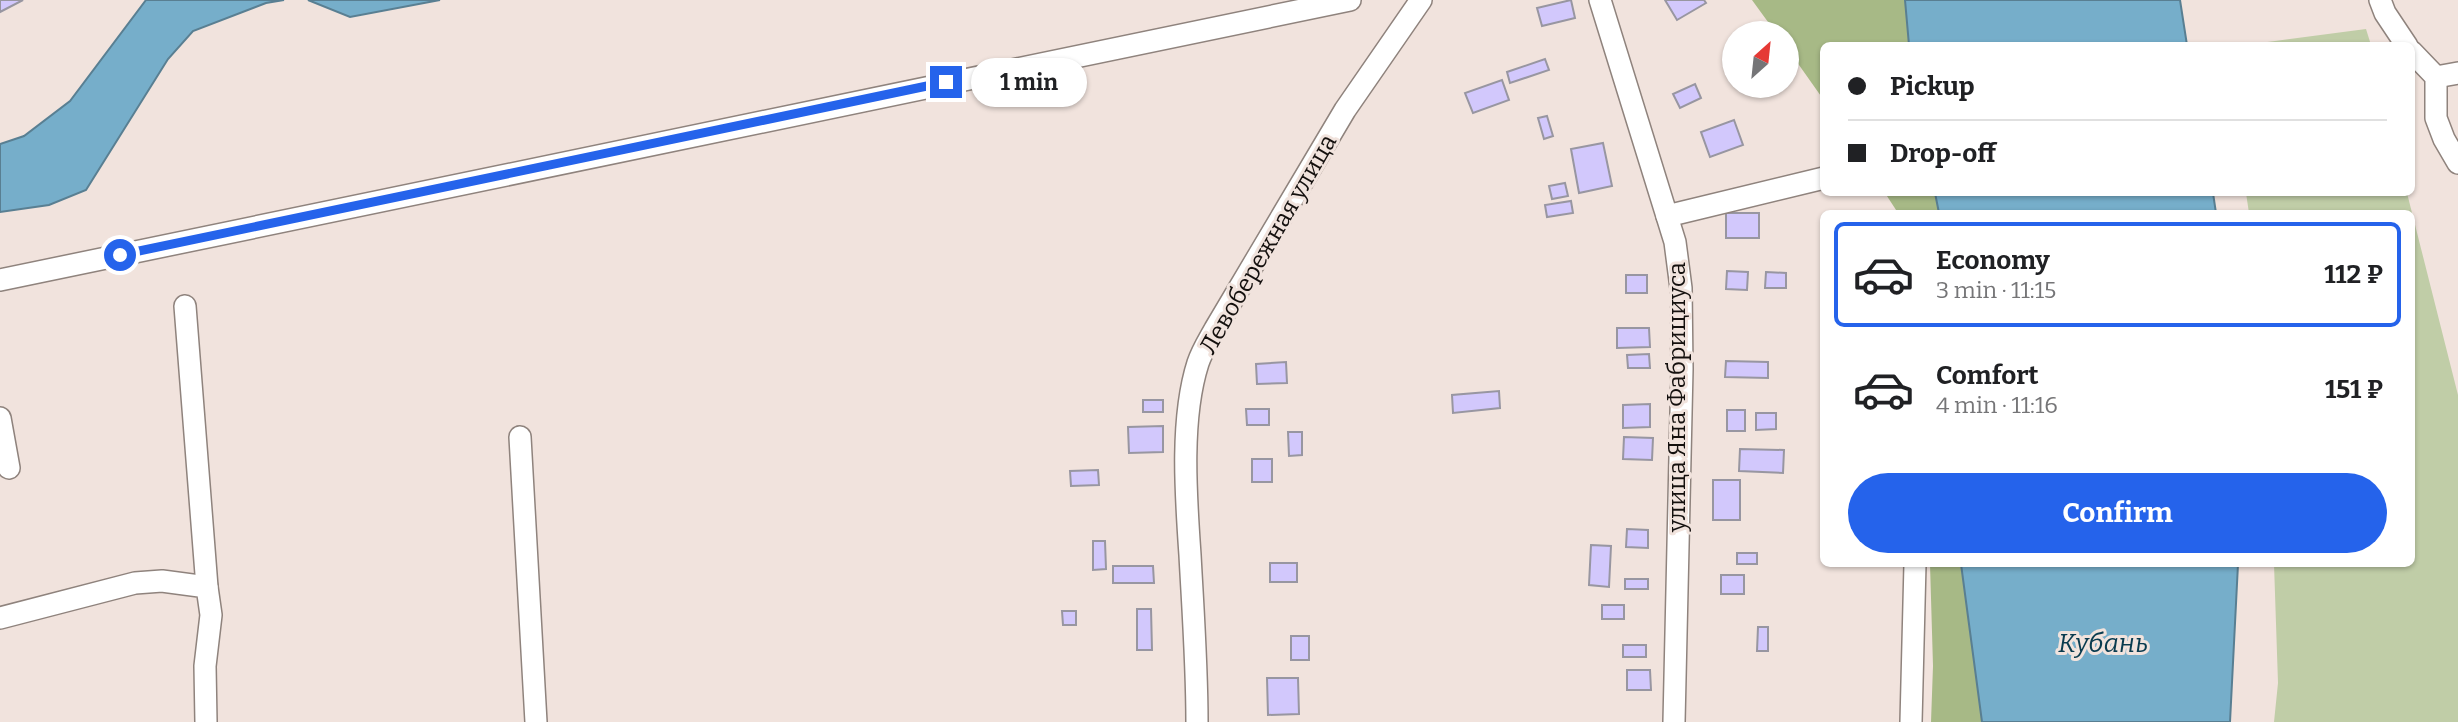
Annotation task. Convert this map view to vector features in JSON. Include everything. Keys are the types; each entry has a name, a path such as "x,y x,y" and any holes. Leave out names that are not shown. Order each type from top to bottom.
{"street":[{"path":"0,280 1350,0"},
{"name":"Левобережная улица","path":"1197,722 1197,666 1186,509 1185,452 1198,363 1215,329 1345,110 1421,0"},
{"name":"улица Яна Фабрициуса","path":"1600,0 1675,242 1681,288 1682,369 1674,722"},
{"path":"2380,0 2385,13 2404,42"},
{"path":"2415,55 2436,77 2436,118 2458,163"},
{"path":"2436,77 2458,72"},
{"path":"1667,216 1820,178"},
{"path":"185,306 211,615 205,666 206,722"},
{"path":"0,418 9,468"},
{"path":"520,437 536,722"},
{"path":"1911,722 1915,567"},
{"path":"0,618 135,583 162,582 207,587"}],"green space":[{"path":"1752,0 1905,0 1909,42 1820,42 1820,95 1799,65 1799,21 1767,21"},
{"path":"2366,29 2370,42 2268,42"},
{"path":"1887,196 1936,196 1938,210 1896,210"},
{"path":"2246,196 2408,196 2411,210 2249,210"},
{"path":"2415,225 2458,395 2458,722 2274,722 2278,683 2274,567 2415,567"},
{"path":"1930,567 1961,567 1982,722 1931,722 1933,666"}],"water":[{"path":"146,0 284,0 266,3 193,31 168,59 86,190 49,205 0,212 0,144 24,136 70,101"},
{"path":"308,0 440,0 350,17"},
{"path":"1905,0 2180,0 2187,42 1909,42"},
{"path":"1936,196 2213,196 2216,210 1938,210"},
{"name":"Кубань","path":"1961,567 2238,567 2230,722 1982,722"}],"building":[{"path":"0,0 23,0 0,12"},
{"path":"1571,0 1575,18 1542,26 1537,8"},
{"path":"1665,0 1704,0 1706,3 1677,20"},
{"path":"1545,59 1549,70 1510,83 1507,72"},
{"path":"1502,80 1509,100 1473,113 1465,93"},
{"path":"1695,84 1701,98 1680,108 1673,94"},
{"path":"1547,116 1553,136 1544,139 1538,118"},
{"path":"1734,120 1743,145 1710,157 1701,132"},
{"path":"1603,143 1612,186 1579,193 1571,149"},
{"path":"1565,183 1568,196 1552,199 1549,186"},
{"path":"1571,201 1573,213 1547,217 1545,205"},
{"path":"1726,213 1759,213 1759,238 1726,238"},
{"path":"1727,271 1748,272 1747,290 1726,289"},
{"path":"1766,272 1786,273 1786,288 1765,288"},
{"path":"1626,275 1647,275 1647,293 1626,293"},
{"path":"1617,328 1649,328 1650,347 1617,348"},
{"path":"1649,354 1650,368 1628,368 1627,355"},
{"path":"1726,361 1768,362 1768,378 1725,377"},
{"path":"1286,362 1287,383 1257,384 1256,364"},
{"path":"1499,391 1500,408 1453,413 1452,395"},
{"path":"1143,400 1163,400 1163,412 1143,412"},
{"path":"1650,404 1650,427 1623,428 1623,405"},
{"path":"1246,409 1269,409 1269,425 1247,425"},
{"path":"1727,410 1745,410 1745,431 1727,431"},
{"path":"1756,413 1776,413 1776,429 1756,430"},
{"path":"1163,426 1163,452 1129,453 1128,427"},
{"path":"1288,432 1302,432 1302,455 1289,456"},
{"path":"1624,437 1653,438 1652,460 1623,459"},
{"path":"1740,449 1784,450 1783,473 1739,471"},
{"path":"1252,459 1272,459 1272,482 1252,482"},
{"path":"1098,470 1099,485 1071,486 1070,471"},
{"path":"1713,480 1740,480 1740,520 1713,520"},
{"path":"1627,529 1648,530 1648,548 1626,547"},
{"path":"1093,541 1105,541 1106,569 1093,570"},
{"path":"1591,545 1611,546 1609,587 1589,585"},
{"path":"1737,553 1757,553 1757,564 1737,564"},
{"path":"1270,563 1297,563 1297,582 1270,582"},
{"path":"1113,566 1153,566 1154,583 1113,583"},
{"path":"1721,575 1744,575 1744,594 1721,594"},
{"path":"1625,579 1648,579 1648,589 1625,589"},
{"path":"1602,605 1624,605 1624,619 1602,619"},
{"path":"1137,609 1151,609 1152,650 1137,650"},
{"path":"1062,611 1076,611 1076,625 1063,625"},
{"path":"1758,627 1768,627 1768,651 1757,651"},
{"path":"1291,636 1309,636 1309,660 1291,660"},
{"path":"1623,645 1646,645 1646,657 1623,657"},
{"path":"1627,670 1650,670 1651,690 1627,690"},
{"path":"1267,678 1298,678 1299,714 1268,715"}],"route":[{"path":"120,255 946,82"}]}
